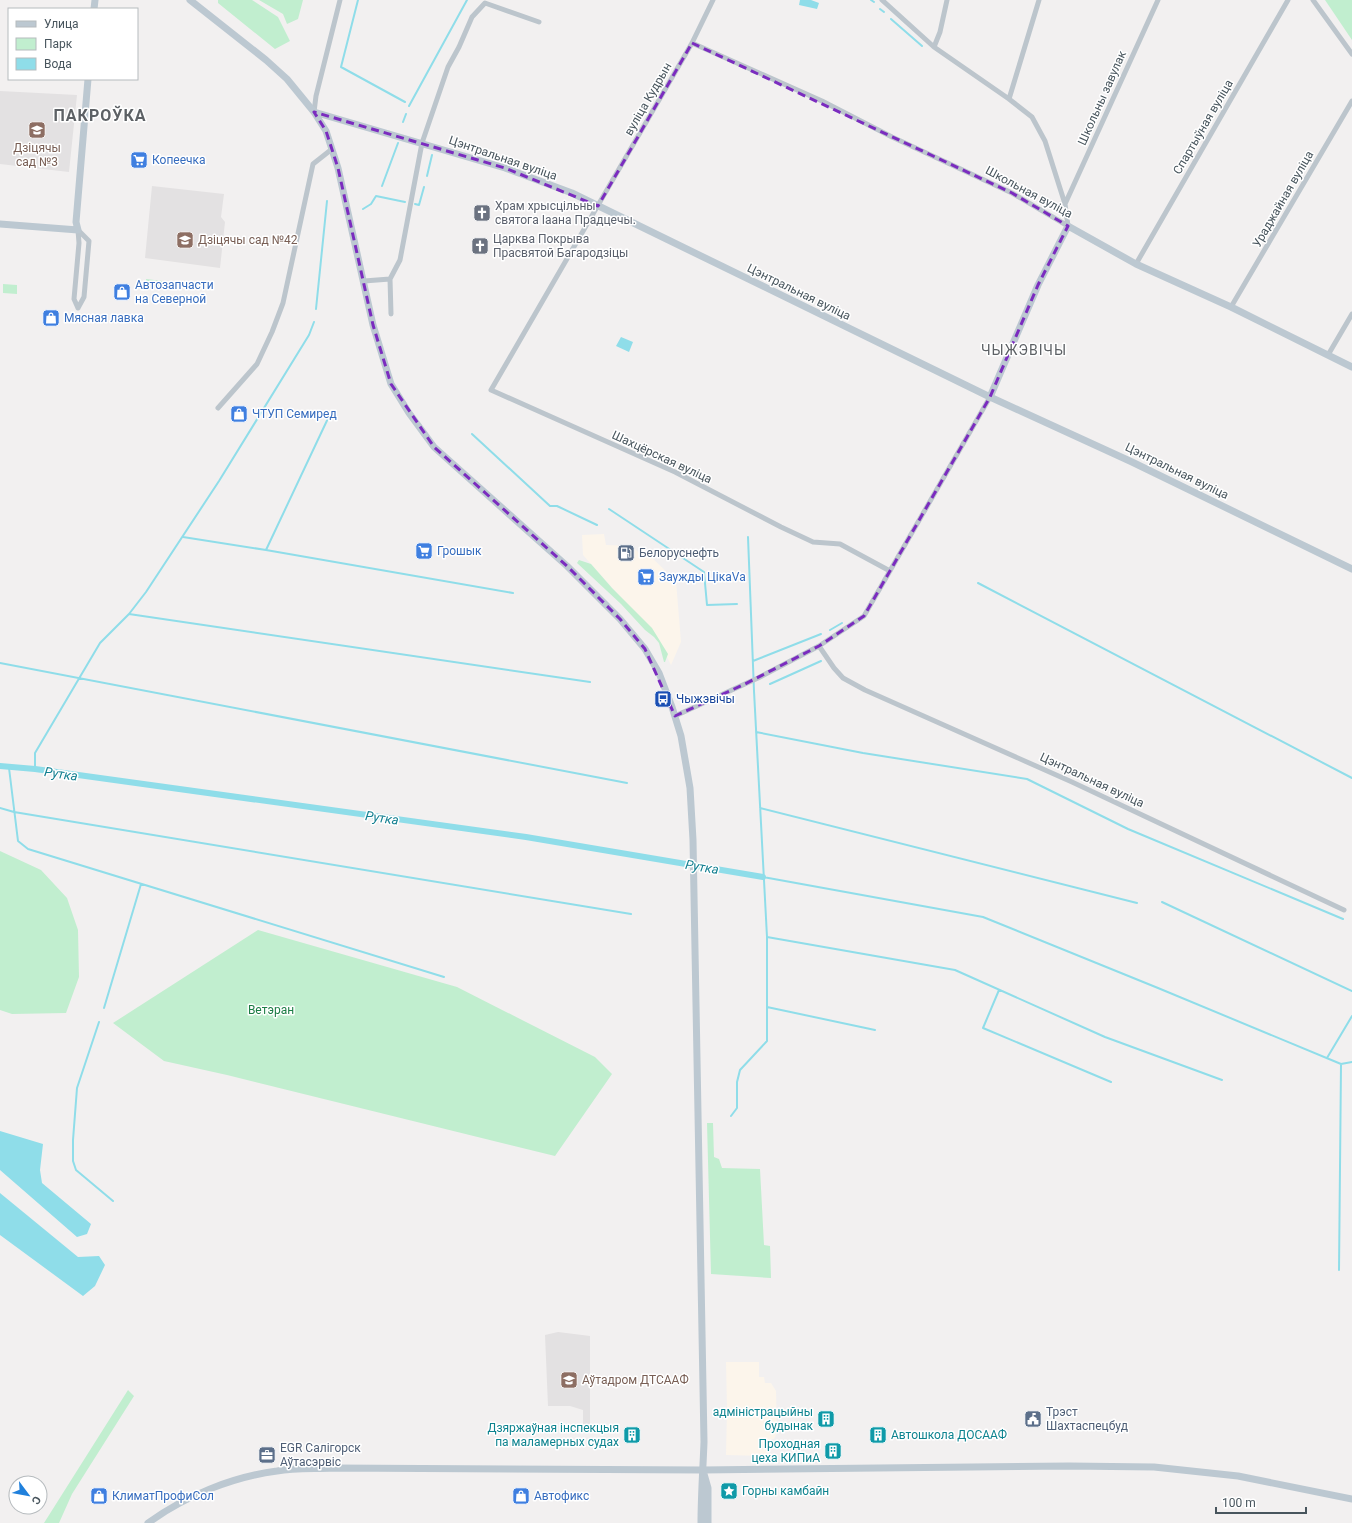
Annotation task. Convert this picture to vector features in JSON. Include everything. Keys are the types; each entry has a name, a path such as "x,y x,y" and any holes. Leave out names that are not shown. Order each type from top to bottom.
{"street":[{"path":"190,0 266,60 287,79 314,112 326,132 338,168 373,325 391,384 409,413 434,447 567,566 620,619 645,649 659,673 675,716 681,736 690,788 693,840 703,1470 701,1488 701,1523"},
{"path":"314,112 316,96 340,0"},
{"name":"вуліца Кудрын","path":"598,206 692,43 713,0"},
{"path":"675,716 758,678 819,646 864,616 990,397 1038,286 1068,226 1065,204 1045,141 1032,117 1009,99 934,47 882,0"},
{"path":"934,47 940,32 947,0"},
{"path":"1009,99 1039,0"},
{"name":"Школьны завулак","path":"1065,204 1158,0"},
{"name":"Спартыўная вуліца","path":"1136,264 1288,0"},
{"path":"1313,0 1352,54"},
{"path":"391,314 390,279 400,260 422,143 448,67 459,47 472,17 485,3 539,22"},
{"name":"Школьная вуліца","path":"692,43 822,102 892,137 1012,193 1136,264 1231,307 1352,367"},
{"path":"0,224 78,230 89,241 84,297 78,308 74,299 79,243 78,230 76,222 88,80"},
{"name":"Ураджайная вуліца","path":"1231,307 1352,101"},
{"name":"Цэнтральная вуліца","path":"314,112 505,168 572,193 990,397 1132,462 1352,569"},
{"path":"218,408 257,364 272,332 282,306 313,164 332,150"},
{"name":"Шахцёрская вуліца","path":"598,206 491,390 675,472 813,542 840,544 890,571"},
{"path":"364,282 390,279"},
{"path":"1328,355 1352,314"},
{"name":"Цэнтральная вуліца","path":"819,646 843,678 865,690 1072,782 1344,910"},
{"path":"148,1523 176,1506 216,1487 248,1477 277,1471 332,1468 703,1470 1097,1466 1154,1467 1238,1476 1352,1499"},
{"path":"703,1470 708,1488 708,1523"}],"highlighted area":[{"path":"692,43 1012,193 1068,226 1038,285 990,397 864,616 819,646 745,684 675,716 645,649 620,619 567,566 434,447 391,384 373,325 338,168 326,131 314,112 505,168 598,206"}],"shaded area":[{"name":"Дзіцячы сад №3","path":"0,91 77,95 69,172 0,164"},
{"name":"Дзіцячы сад №42","path":"152,186 224,194 221,217 225,222 220,268 145,258"},
{"path":"604,534 606,545 632,546 640,554 647,553 676,581 681,642 671,665 658,639 583,555 582,535"},
{"name":"Аўтадром ДТСААФ","path":"558,1332 590,1336 590,1430 583,1430 583,1410 570,1406 548,1406 545,1335"},
{"path":"726,1362 759,1362 759,1377 764,1377 765,1383 771,1383 776,1391 777,1433 774,1439 769,1439 769,1456 726,1455"}],"green space":[{"path":"218,0 252,0 278,17 290,41 275,49 218,3"},
{"path":"259,0 303,0 298,19 287,24 283,14"},
{"path":"1325,0 1352,0 1352,40"},
{"path":"146,279 162,281 162,288 147,288"},
{"path":"3,284 17,285 17,294 3,293"},
{"path":"579,560 591,564 612,588 652,628 668,654 665,662 659,643 654,637 577,563"},
{"path":"0,851 41,870 67,898 78,930 79,977 66,1013 12,1014 0,1010"},
{"name":"Ветэран","path":"258,930 457,987 595,1057 612,1074 555,1156 227,1075 164,1061 113,1023"},
{"path":"707,1123 713,1123 714,1157 719,1159 722,1168 760,1169 764,1245 770,1246 771,1278 711,1274"},
{"path":"128,1390 134,1396 72,1494 59,1523 44,1523"}],"water":[{"path":"800,0 811,0 819,3 817,9 799,5"},
{"path":"621,337 633,342 629,352 616,346"},
{"path":"0,1131 43,1144 40,1170 42,1183 91,1224 87,1234 77,1237 0,1170"},
{"path":"0,1193 78,1257 99,1256 105,1265 95,1286 83,1296 0,1235"}],"waterway":[{"path":"358,0 341,67 405,102"},
{"path":"409,106 467,0"},
{"path":"880,9 884,12"},
{"path":"891,19 922,46"},
{"path":"403,122 406,114"},
{"path":"382,186 398,143"},
{"path":"427,176 432,155"},
{"path":"415,204 419,205 424,187"},
{"path":"363,209 371,204 376,196 405,202"},
{"path":"316,309 327,201"},
{"path":"35,769 35,753 100,643 129,614 146,592 219,481 309,335 314,322"},
{"path":"266,550 331,412"},
{"path":"472,434 550,506 557,506 597,525"},
{"path":"609,509 704,572 707,605 737,604"},
{"path":"183,537 513,593"},
{"path":"731,1116 737,1108 737,1082 740,1070 767,1041 767,937 754,691 748,537"},
{"path":"978,583 1352,778"},
{"path":"129,614 590,682"},
{"path":"830,630 842,623"},
{"path":"753,661 821,634"},
{"path":"770,684 821,661"},
{"path":"0,663 627,783"},
{"path":"756,732 863,753 1027,779 1128,829 1343,919"},
{"name":"Рутка","path":"0,766 35,769 526,837 763,877"},
{"path":"9,768 18,841 28,849 444,977"},
{"path":"0,808 14,812 631,914"},
{"path":"760,808 1137,903"},
{"path":"763,877 983,917 1341,1064 1352,1062"},
{"path":"104,1008 141,884"},
{"path":"1162,902 1352,991"},
{"path":"767,937 955,970 1105,1037 1222,1080"},
{"path":"999,990 983,1028 1111,1082"},
{"path":"767,1007 875,1030"},
{"path":"1327,1058 1352,1016"},
{"path":"99,1022 77,1088 73,1161 76,1170 113,1201"},
{"path":"1339,1270 1341,1064"}],"place":[{"name":"Дзіцячы сад №3","path":"37,130"},
{"name":"Копеечка","path":"139,160"},
{"name":"Храм хрысцільны святога Іаана Прадцечы.","path":"482,213"},
{"name":"Дзіцячы сад №42","path":"185,240"},
{"name":"Царква Покрыва Прасвятой Багародзіцы","path":"480,246"},
{"name":"Автозапчасти на Северной","path":"122,292"},
{"name":"Мясная лавка","path":"51,318"},
{"name":"ЧТУП Семиред","path":"239,414"},
{"name":"Грошык","path":"424,551"},
{"name":"Белоруснефть","path":"626,553"},
{"name":"Заужды ЦікаVа","path":"646,577"},
{"name":"Чыжэвічы","path":"663,699"},
{"name":"Аўтадром ДТСААФ","path":"569,1380"},
{"name":"адміністрацыйны будынак","path":"826,1419"},
{"name":"Трэст Шахтаспецбуд","path":"1033,1419"},
{"name":"Дзяржаўная інспекцыя па маламерных судах","path":"632,1435"},
{"name":"Автошкола ДОСААФ","path":"878,1435"},
{"name":"Проходная цеха КИПиА","path":"833,1451"},
{"name":"EGR Салігорск Аўтасэрвіс","path":"267,1455"},
{"name":"Горны камбайн","path":"729,1491"},
{"name":"КлиматПрофиСол","path":"99,1496"},
{"name":"Автофикс","path":"521,1496"}],"district":[{"name":"ПАКРОЎКА","path":"100,115"},
{"name":"ЧЫЖЭВІЧЫ","path":"1024,350"}]}
